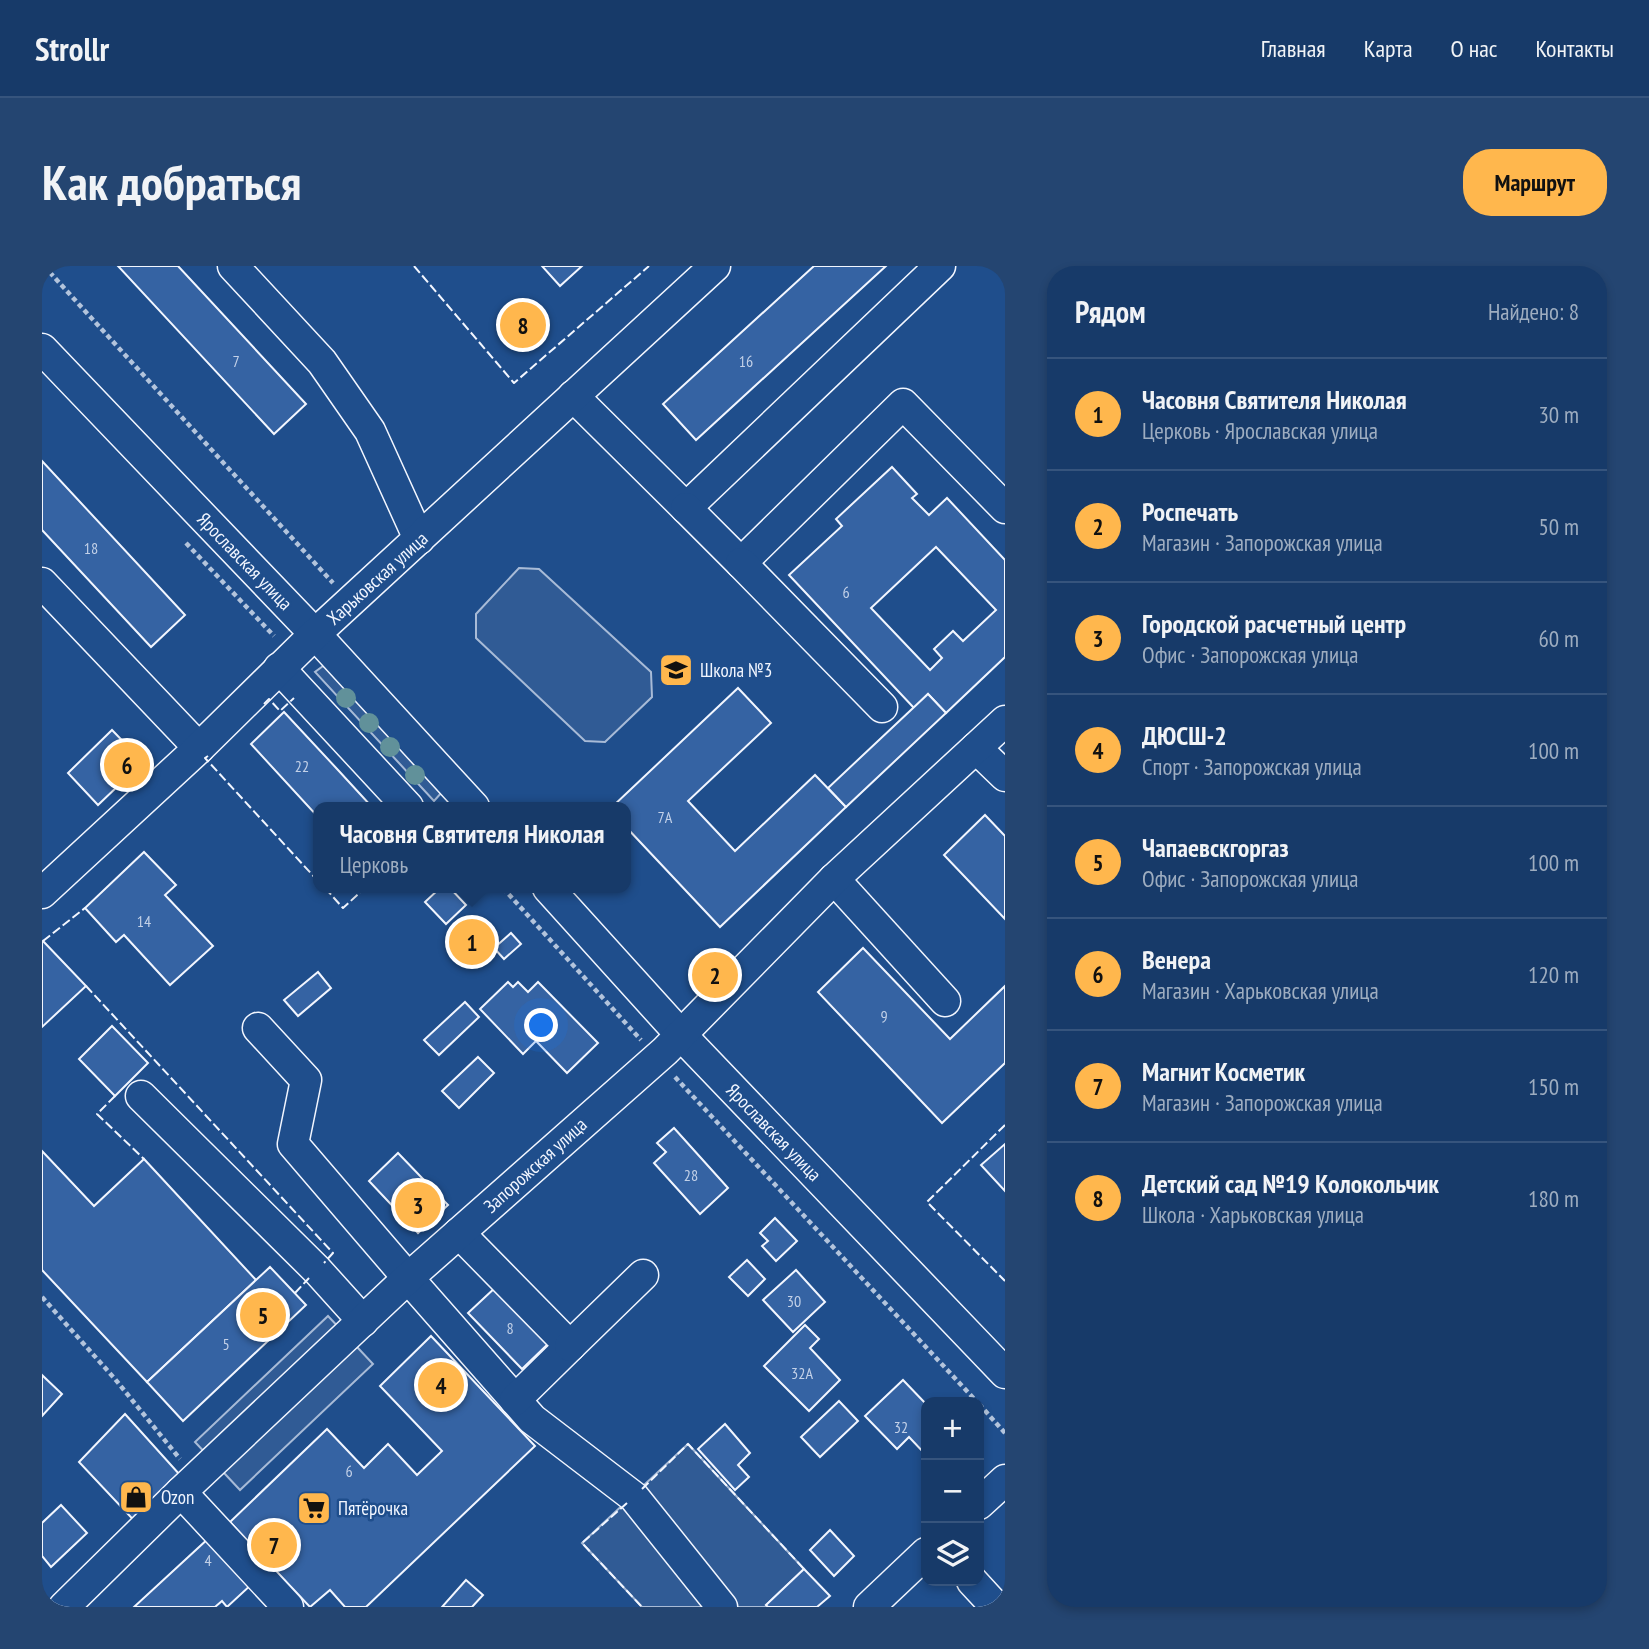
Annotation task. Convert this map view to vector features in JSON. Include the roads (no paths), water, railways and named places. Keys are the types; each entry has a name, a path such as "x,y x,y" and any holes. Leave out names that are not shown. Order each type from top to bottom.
{"street":[{"path":"233,266 322,362 370,431 419,539"},
{"name":"Харьковская улица","path":"42,893 199,748 315,634 715,266"},
{"path":"686,508 940,266"},
{"name":"Ярославская улица","path":"42,349 315,634 469,802"},
{"path":"573,396 882,707"},
{"path":"741,564 903,404 1005,508"},
{"path":"42,583 199,748"},
{"path":"286,662 404,802"},
{"name":"Запорожская улица","path":"64,1607 188,1485 408,1278 657,1058 834,879 1005,721"},
{"path":"976,748 1005,776"},
{"path":"834,879 945,1001"},
{"name":"Ярославская улица","path":"553,893 681,1035 1005,1373"},
{"path":"258,1028 306,1080 293,1144 532,1419 634,1497 722,1607"},
{"path":"141,1096 317,1270 363,1321"},
{"path":"459,1233 570,1346"},
{"path":"515,1400 643,1275"},
{"path":"984,1499 1005,1480"},
{"path":"188,1485 288,1607"},
{"path":"869,1607 921,1558"},
{"path":"977,1586 996,1607"}],"place":[{"name":"Детский сад №19 Колокольчик","path":"523,325"},
{"name":"Школа №3","path":"676,670"},
{"name":"Венера","path":"127,765"},
{"name":"Часовня Святителя Николая","path":"472,942"},
{"name":"Роспечать","path":"715,975"},
{"name":"Городской расчетный центр","path":"418,1205"},
{"name":"Чапаевскгоргаз","path":"263,1315"},
{"name":"ДЮСШ-2","path":"441,1385"},
{"name":"Ozon","path":"136,1497"},
{"name":"Пятёрочка","path":"314,1508"},
{"name":"Магнит Косметик","path":"274,1545"}]}
